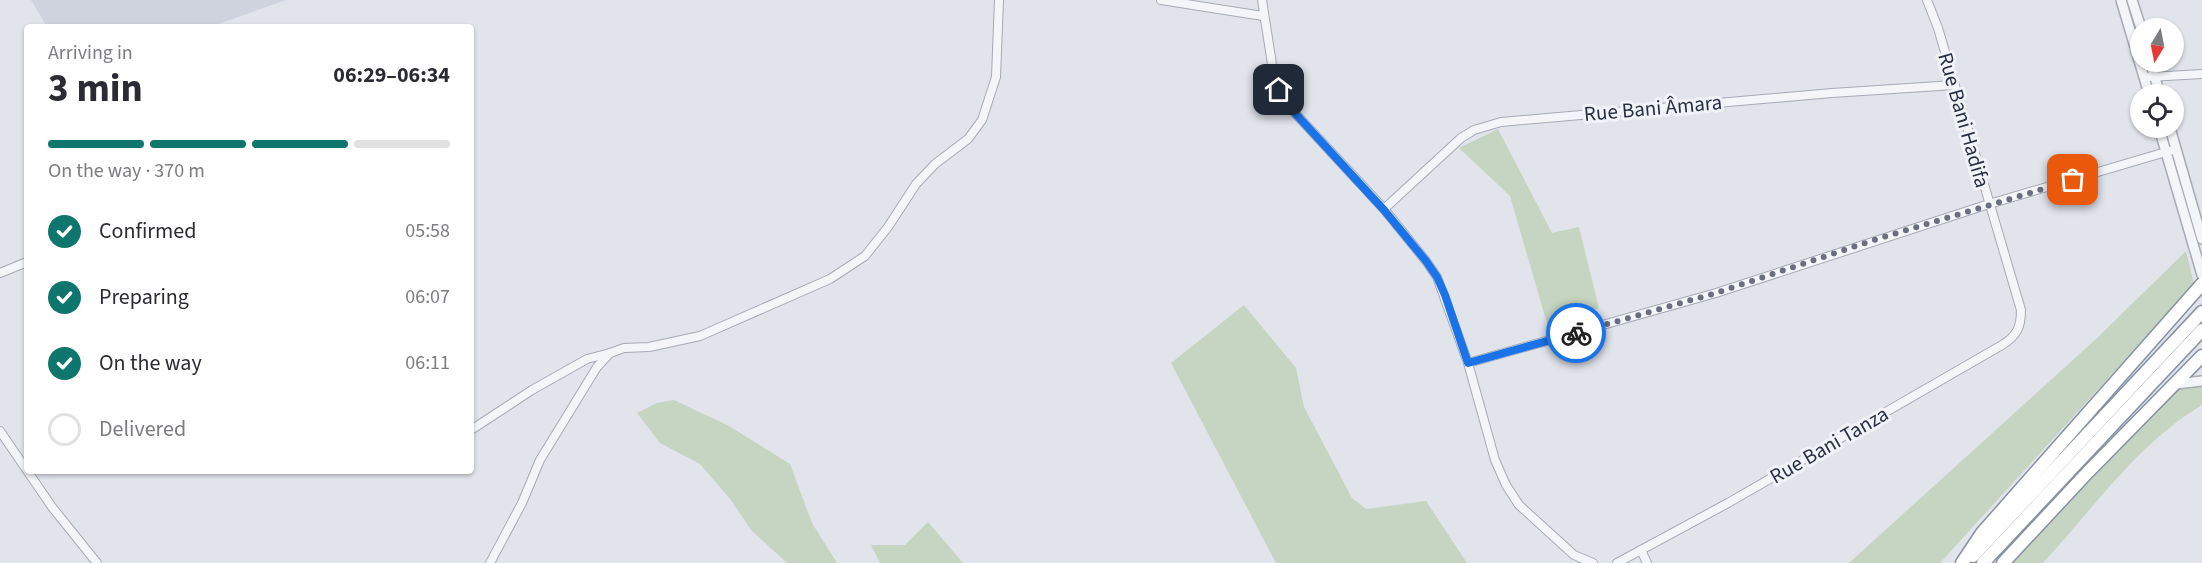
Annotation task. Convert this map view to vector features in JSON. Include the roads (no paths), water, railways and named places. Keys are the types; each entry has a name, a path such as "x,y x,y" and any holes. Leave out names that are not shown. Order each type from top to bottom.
{"highway":[{"path":"1964,563 1982,533 2202,284"},
{"path":"1964,563 2202,312"},
{"path":"1983,563 2202,330"},
{"path":"2003,563 2202,356"}],"street":[{"path":"474,428 532,390 587,359 624,348 649,347 700,336 830,279 865,256 888,227 916,184 935,164 968,139 982,120 996,77 999,0"},
{"path":"1161,0 1263,16"},
{"path":"1262,0 1274,77 1279,90 1293,111 1384,210 1437,277 1468,363 1495,460 1506,485 1519,505 1574,555 1593,563"},
{"name":"Rue Bani Hadifa","path":"1927,0 2020,310"},
{"path":"2121,0 2146,84"},
{"path":"2132,0 2137,18"},
{"path":"2153,72 2157,84"},
{"path":"2144,77 2202,74"},
{"name":"Rue Bani Âmara","path":"1384,210 1461,138 1474,130 1494,123 1832,93 1954,85"},
{"path":"2162,138 2202,275"},
{"path":"2173,138 2200,225 2202,239"},
{"path":"1468,363 1716,293 1989,204 2176,149"},
{"path":"0,273 24,263"},
{"name":"Rue Bani Tanza","path":"1617,563 1728,503 2013,339 2021,322 2020,310"},
{"path":"490,563 522,503 540,460 597,367 610,353"},
{"path":"2174,384 2184,381 2202,381"},
{"path":"0,431 24,467"},
{"path":"29,474 97,563"},
{"path":"1641,550 1647,563"}]}
